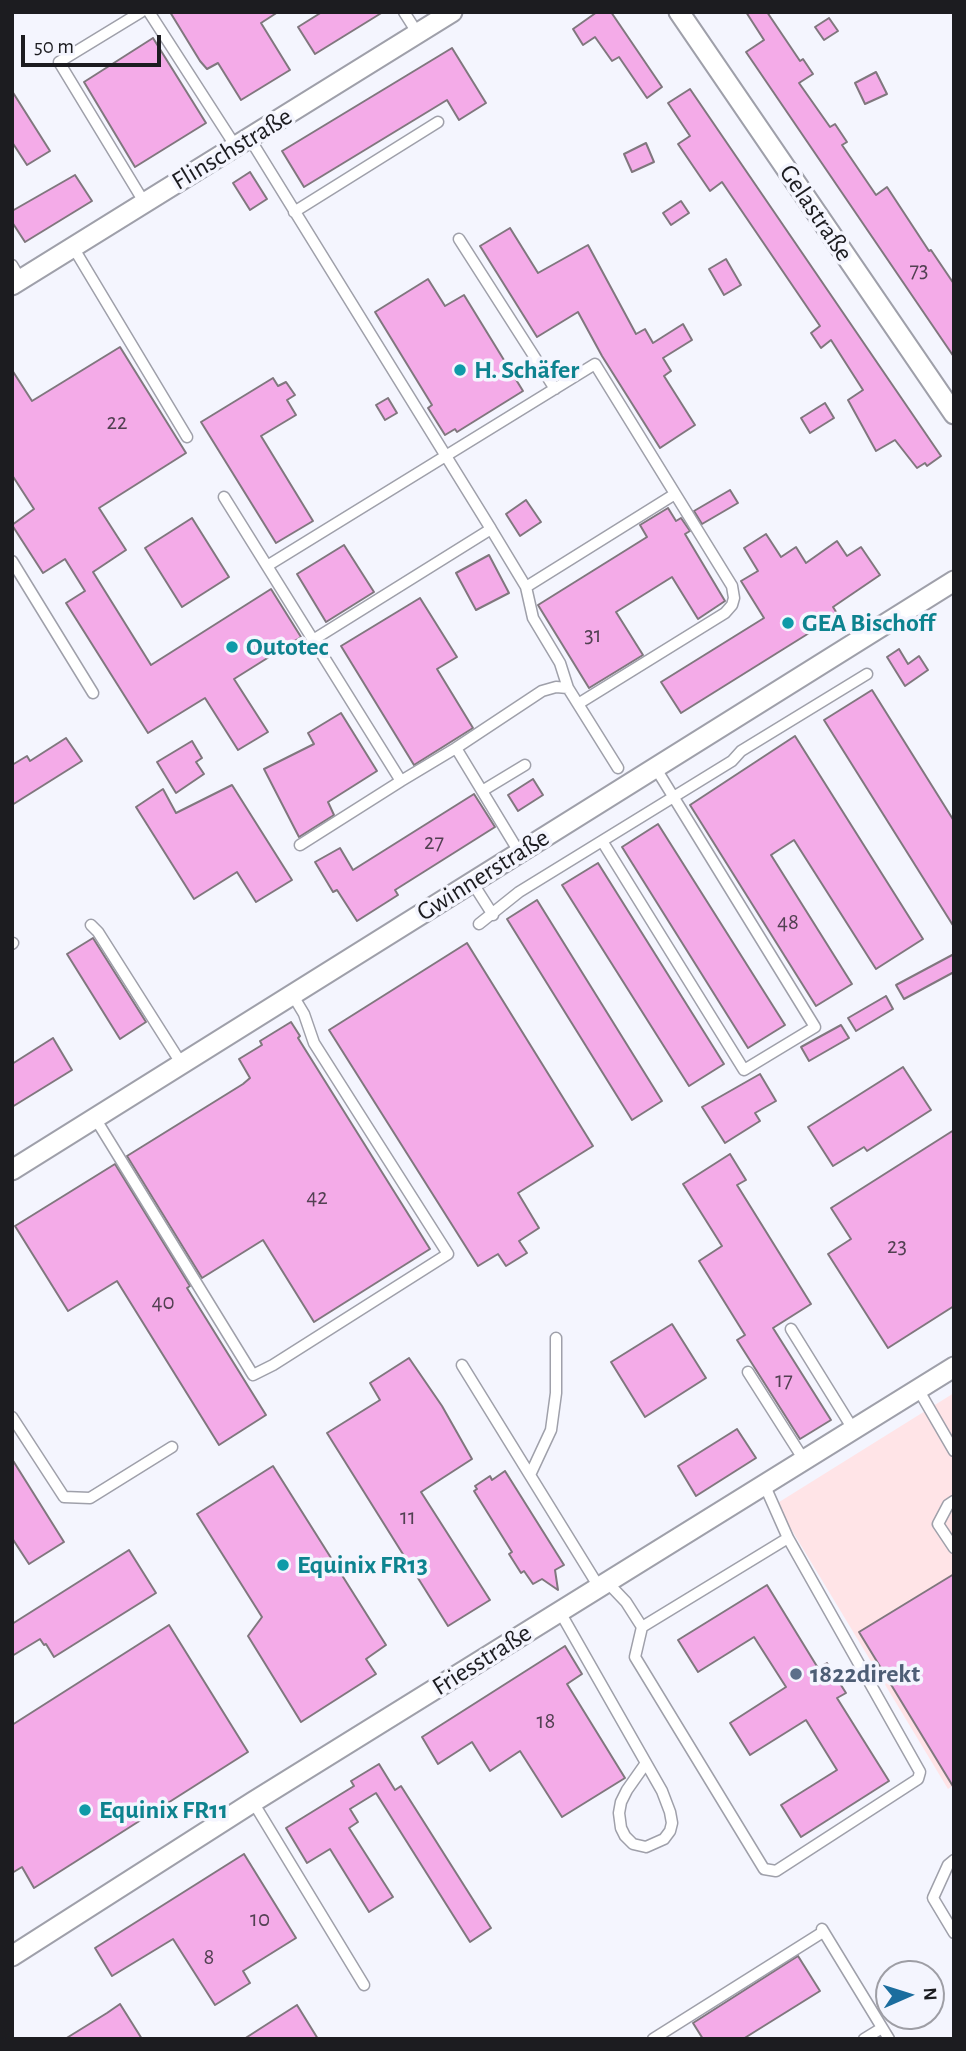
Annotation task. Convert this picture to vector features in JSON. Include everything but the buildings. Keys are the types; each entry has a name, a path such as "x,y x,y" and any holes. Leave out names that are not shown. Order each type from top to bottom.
{"street":[{"name":"Flinschstraße","path":"15,277 73,247 452,12"},
{"name":"Gelastraße","path":"679,12 954,414"},
{"name":"Gwinnerstraße","path":"12,1170 954,581"},
{"name":"Friesstraße","path":"12,1956 253,1802 954,1367"}],"lane":[{"path":"141,12 59,62 144,202"},
{"path":"149,12 294,212 491,529 526,587 533,618 560,663 568,688 618,768"},
{"path":"404,12 418,34"},
{"path":"294,212 438,122"},
{"path":"459,239 555,389"},
{"path":"73,247 187,437"},
{"path":"267,566 595,364 732,586 734,598 732,606 725,613 578,704"},
{"path":"526,587 675,494"},
{"path":"224,497 401,782"},
{"path":"313,640 491,529"},
{"path":"12,561 93,693"},
{"path":"479,924 519,892 867,674"},
{"path":"300,845 542,691 556,687 568,688"},
{"path":"456,748 519,852"},
{"path":"482,791 525,765"},
{"path":"602,841 744,1070 815,1027 654,767"},
{"path":"472,882 493,915"},
{"path":"92,925 181,1063"},
{"path":"95,1118 253,1375 284,1358 448,1254 314,1044 304,1014 292,994"},
{"path":"791,1329 853,1429"},
{"path":"530,1475 551,1430 556,1393 556,1338"},
{"path":"462,1365 530,1475 603,1585 626,1602 642,1627"},
{"path":"748,1372 804,1460"},
{"path":"918,1389 954,1451"},
{"path":"12,1417 64,1497 90,1498 172,1447"},
{"path":"764,1485 788,1538 920,1772 918,1779 776,1871 764,1869 635,1657 642,1627 788,1538"},
{"path":"954,1501 948,1505 938,1524 954,1548"},
{"path":"560,1612 646,1762 662,1791 672,1823 670,1831 664,1839 646,1847 633,1844 625,1836 619,1813 627,1790 646,1762"},
{"path":"253,1802 364,1985"},
{"path":"954,1860 948,1865 933,1898 954,1933"},
{"path":"653,2039 822,1930 875,2017"}],"shaded area":[{"path":"954,1393 954,1785 948,1789 776,1504"}],"place":[{"name":"H. Schäfer","path":"460,370"},
{"name":"GEA Bischoff","path":"788,623"},
{"name":"Outotec","path":"232,647"},
{"name":"Equinix FR13","path":"283,1565"},
{"name":"1822direkt","path":"796,1674"},
{"name":"Equinix FR11","path":"85,1810"}]}
